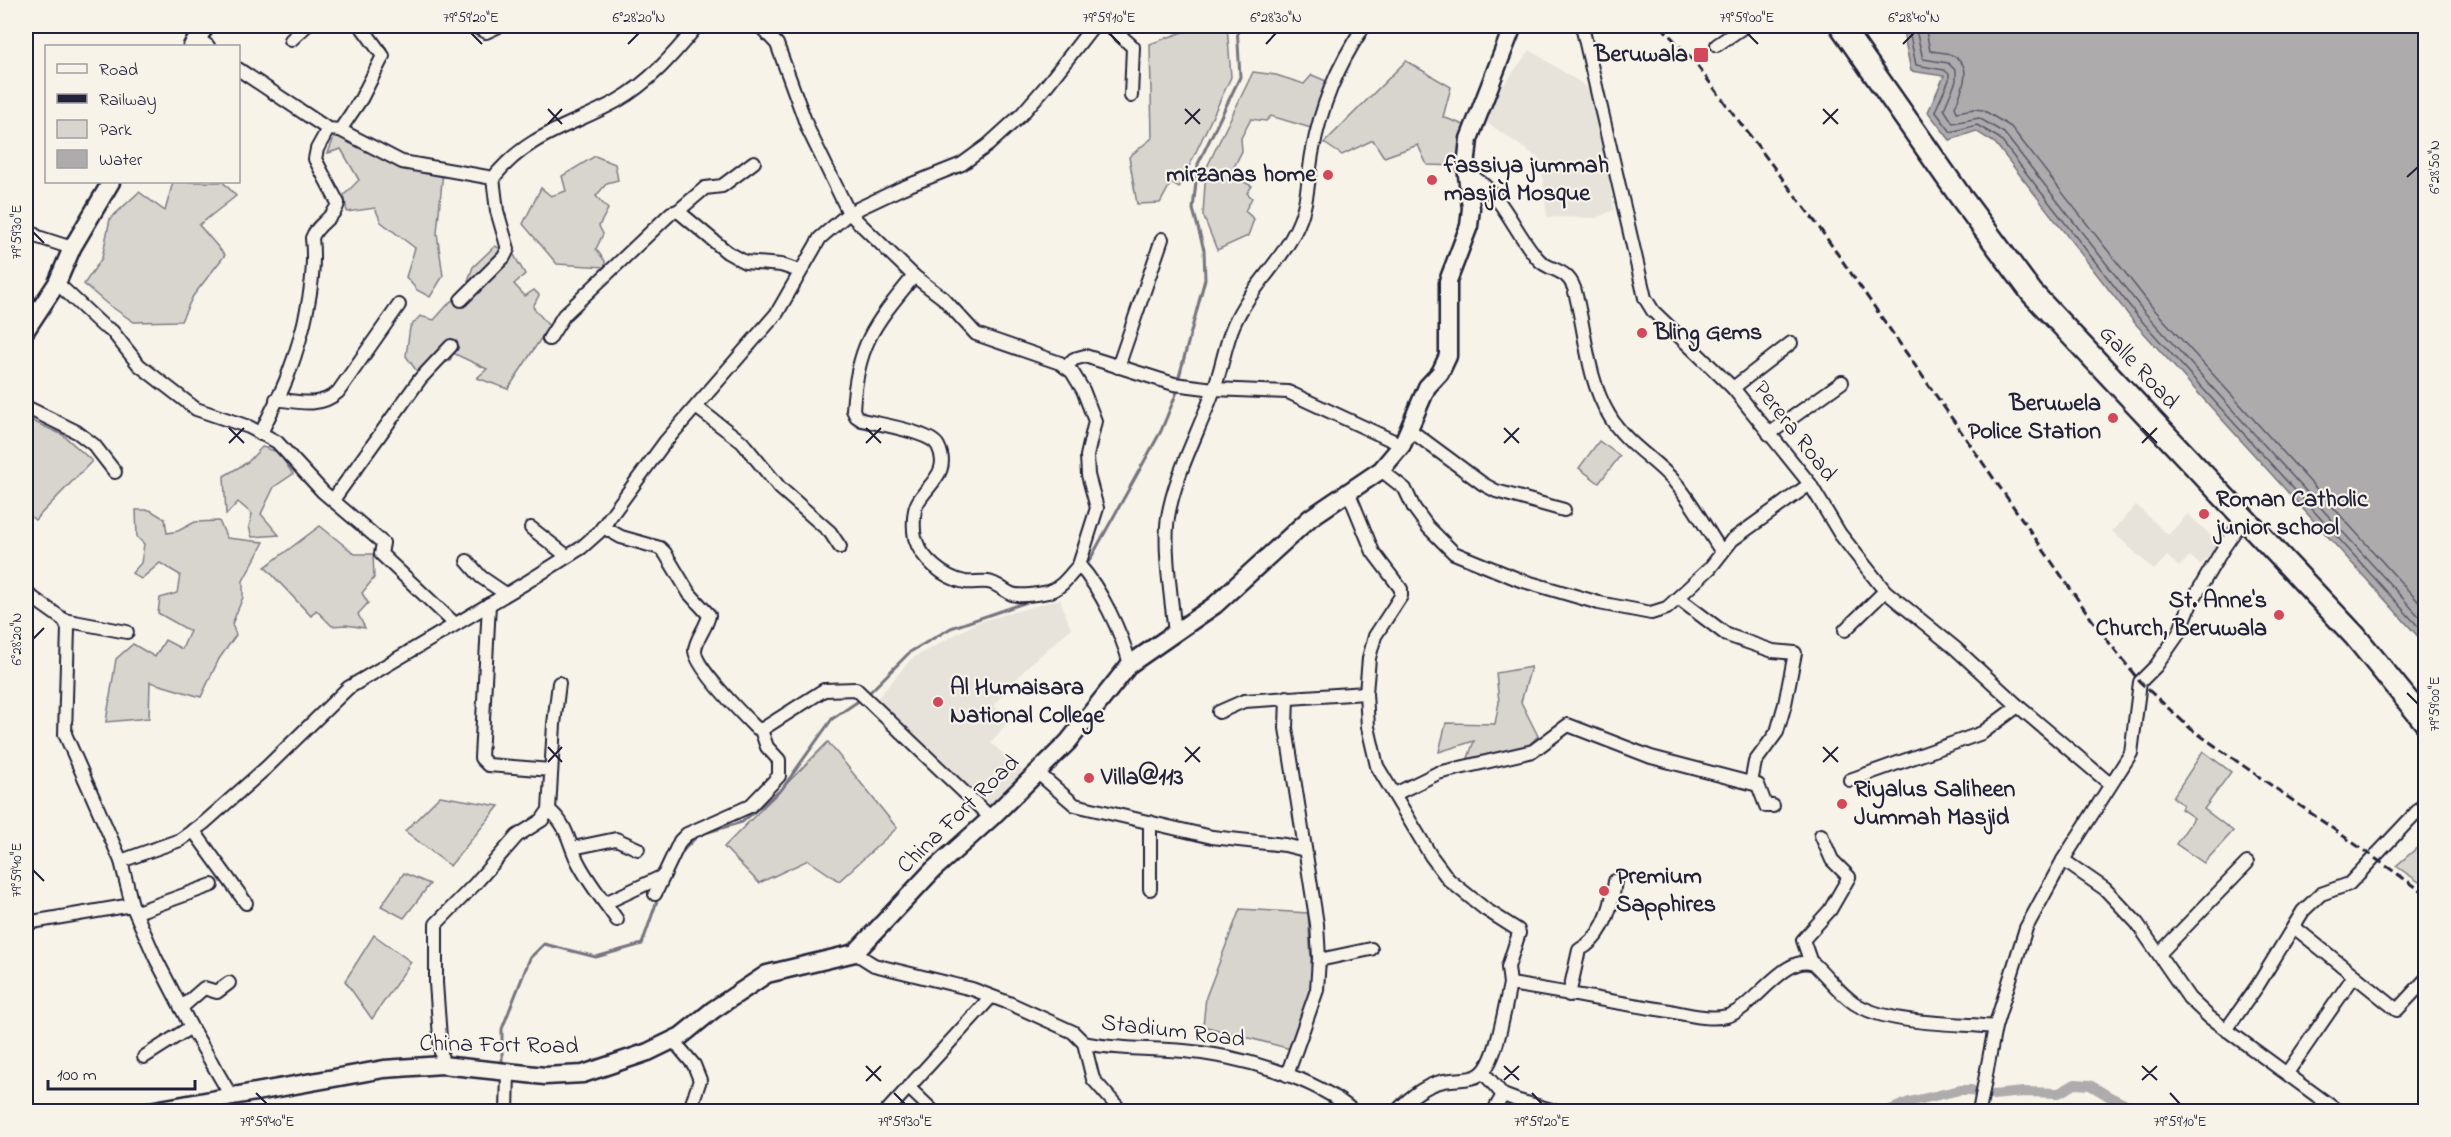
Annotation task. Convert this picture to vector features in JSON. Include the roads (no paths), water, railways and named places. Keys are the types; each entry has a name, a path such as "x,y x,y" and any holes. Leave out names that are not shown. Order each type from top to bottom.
{"highway":[{"name":"Galle Road","path":"1841,26 1960,196 2032,293 2355,636 2426,723"}],"street":[{"path":"291,40 306,26"},
{"path":"261,434 293,362 314,275 312,238 314,232 325,219 336,211 338,203 315,159 317,149 361,99 383,57 361,26"},
{"path":"474,26 486,32 499,26"},
{"path":"461,300 504,257 508,249 496,211 494,178 508,160 534,140 618,101 672,56 697,26"},
{"path":"760,26 777,44 808,129 849,213 915,276 943,298 976,334 1065,367 1072,372 1083,390 1095,421 1087,456 1088,475 1097,508 1079,565 1060,586 1049,592 1014,596 990,582 965,582 943,572 927,561 915,538 914,526 917,503 942,471 941,455 937,444 928,437 862,420 853,410 857,368 872,331 915,276"},
{"path":"121,861 180,840 267,767 348,688 581,548 603,527 666,442 777,313 820,238 849,213 902,188 962,164 988,145 1028,108 1093,26"},
{"path":"1110,26 1133,47 1131,96"},
{"path":"1175,634 1168,558 1168,517 1186,459 1214,389 1234,324 1252,294 1283,253 1299,225 1306,199 1317,126 1328,89 1347,52 1364,26"},
{"name":"China Fort Road","path":"144,1112 384,1069 442,1065 545,1076 583,1074 648,1052 673,1040 767,974 855,953 933,870 991,818 1068,742 1130,664 1215,605 1310,518 1382,470 1402,445 1427,387 1440,373 1448,356 1448,281 1469,226 1471,208 1467,173 1469,139 1513,26"},
{"name":"Perera Road","path":"1582,26 1645,298 1653,311 1733,388 1810,484 1840,534 1885,591 1955,648 2018,706 2110,784"},
{"path":"1717,45 1745,26"},
{"path":"240,70 334,130 402,162 494,178"},
{"path":"549,339 564,315 671,213 678,211 705,188 722,186 754,162"},
{"path":"1467,173 1482,181 1499,201 1540,262 1559,269 1573,285 1596,389 1609,417 1629,440 1674,481 1722,552"},
{"path":"26,330 57,283 72,248 110,183"},
{"path":"678,211 727,252 745,262 781,265 800,272"},
{"path":"26,229 38,237 72,248"},
{"path":"1118,367 1162,239"},
{"path":"57,283 112,331 139,364 196,409 249,427 277,442 323,492 383,543 381,554 455,624"},
{"path":"276,399 309,403 329,400 338,392 399,304"},
{"path":"1733,388 1791,343"},
{"path":"333,500 420,379 451,346"},
{"path":"1065,367 1074,359 1085,356 1174,384 1214,389 1288,392 1402,445"},
{"path":"1769,434 1842,382"},
{"path":"26,407 77,432 94,445 116,472"},
{"path":"696,407 742,442 780,488 830,532 840,547"},
{"path":"1410,430 1490,488 1563,510"},
{"path":"1382,470 1405,489 1414,508 1444,545 1454,553 1498,572 1599,603 1651,613 1667,609 1739,535 1810,484"},
{"path":"1348,491 1373,552 1401,589 1401,596 1375,636 1369,658 1366,693 1368,727 1377,766 1431,856 1449,880 1519,933 1508,967 1510,984 1490,1063 1483,1072 1473,1077 1445,1081 1426,1088 1412,1096 1396,1112"},
{"path":"1979,1112 1995,1027 2026,928 2063,860 2131,753 2140,682 2156,666 2179,633 2190,603 2244,518"},
{"path":"603,527 621,537 660,548 665,553 689,593 709,615 696,645 695,653 699,661 717,686 754,727 761,730 767,747 779,760 779,776 750,806 687,834 680,841 654,894"},
{"path":"531,528 567,556"},
{"path":"466,561 480,577 506,594"},
{"path":"1079,565 1088,576 1124,643 1130,664"},
{"path":"1845,630 1885,591"},
{"path":"26,593 64,620 127,632"},
{"path":"1678,598 1727,635 1773,651 1795,653 1777,732 1764,741 1755,762 1751,783"},
{"path":"489,604 481,758 488,765 550,770"},
{"path":"64,620 68,628 65,734 121,861 134,909 155,957 191,1028 231,1096"},
{"path":"442,1065 436,983 436,924 476,884 517,836 542,820 549,810 550,770 559,683"},
{"path":"761,730 824,690 856,689 991,818"},
{"path":"1219,712 1244,701 1366,693"},
{"path":"1287,697 1286,728 1317,924 1319,960 1317,990 1287,1075"},
{"path":"1850,780 1982,733 2018,706"},
{"path":"1395,794 1438,773 1533,751 1568,724 1651,757 1758,785 1766,806 1773,806"},
{"path":"1038,773 1075,805 1212,837 1285,845 1305,850"},
{"path":"2226,1030 2258,985 2303,912 2321,894 2349,884 2426,802"},
{"path":"549,810 565,827 577,860 617,920"},
{"path":"1150,822 1150,889"},
{"path":"193,830 246,903"},
{"path":"1821,835 1832,860 1849,877 1830,910 1803,940 1811,963 1845,996 1871,1011 1921,1021 1995,1027"},
{"path":"573,848 616,839 638,849"},
{"path":"2063,860 2105,889 2137,923 2188,998 2226,1030 2339,1112"},
{"path":"2159,954 2247,863"},
{"path":"605,903 661,877"},
{"path":"1569,995 1579,950 1590,944 1600,931 1609,912 1615,881"},
{"path":"26,922 134,909 212,885"},
{"path":"2294,927 2397,1010 2426,979"},
{"path":"1319,960 1371,949"},
{"path":"855,953 874,965 972,989 1068,1030 1084,1043 1093,1079 1100,1090 1122,1112"},
{"path":"1510,984 1681,1013 1722,1017 1743,1007 1787,969 1802,962 1811,963"},
{"path":"2287,1073 2354,976"},
{"path":"181,1008 204,988 217,992 229,983"},
{"path":"886,1112 991,997"},
{"path":"144,1057 191,1028"},
{"path":"673,1040 694,1065 700,1080 689,1112"},
{"name":"Stadium Road","path":"1084,1043 1101,1047 1212,1054 1250,1062 1287,1075 1341,1099 1354,1112"},
{"path":"502,1071 507,1112"},
{"path":"1483,1072 1503,1095 1559,1112"},
{"path":"908,1087 934,1112"},
{"path":"1493,1112 1503,1095"}],"water":[{"path":"1902,26 2425,26 2425,644 2134,322 1995,143 1976,131 1950,140 1928,112 1944,76 1911,71"}],"waterway":[{"path":"1179,377 1205,279 1204,250 1193,209 1198,164 1240,77 1237,26"},
{"path":"1088,563 1161,431 1177,392"},
{"path":"1057,594 1080,574"},
{"path":"871,691 910,652 951,628 1033,600"},
{"path":"679,855 698,835 742,822 782,789 832,719 860,700"},
{"path":"502,1065 502,1029 530,958 544,944 596,957 642,944 659,895"},
{"path":"1885,1112 1909,1102 1960,1090 1971,1090 1982,1096 2024,1092 2059,1093 2075,1084 2090,1085 2140,1112"},
{"path":"501,1112 502,1092"}],"railway":[{"path":"1661,26 1695,63 1816,223 2097,627 2140,682 2191,729 2426,894"}],"place":[{"name":"Beruwala","path":"1701,55"},
{"name":"mirzanas home","path":"1328,175"},
{"name":"fassiya jummah masjid Mosque","path":"1432,180"},
{"name":"Bling Gems","path":"1642,333"},
{"name":"Beruwela Police Station","path":"2113,418"},
{"name":"Roman Catholic junior school","path":"2204,514"},
{"name":"St. Anne's Church, Beruwala","path":"2279,615"},
{"name":"Al Humaisara National College","path":"938,702"},
{"name":"Villa@113","path":"1089,778"},
{"name":"Riyalus Saliheen Jummah Masjid","path":"1842,804"},
{"name":"Premium Sapphires","path":"1604,891"}]}
